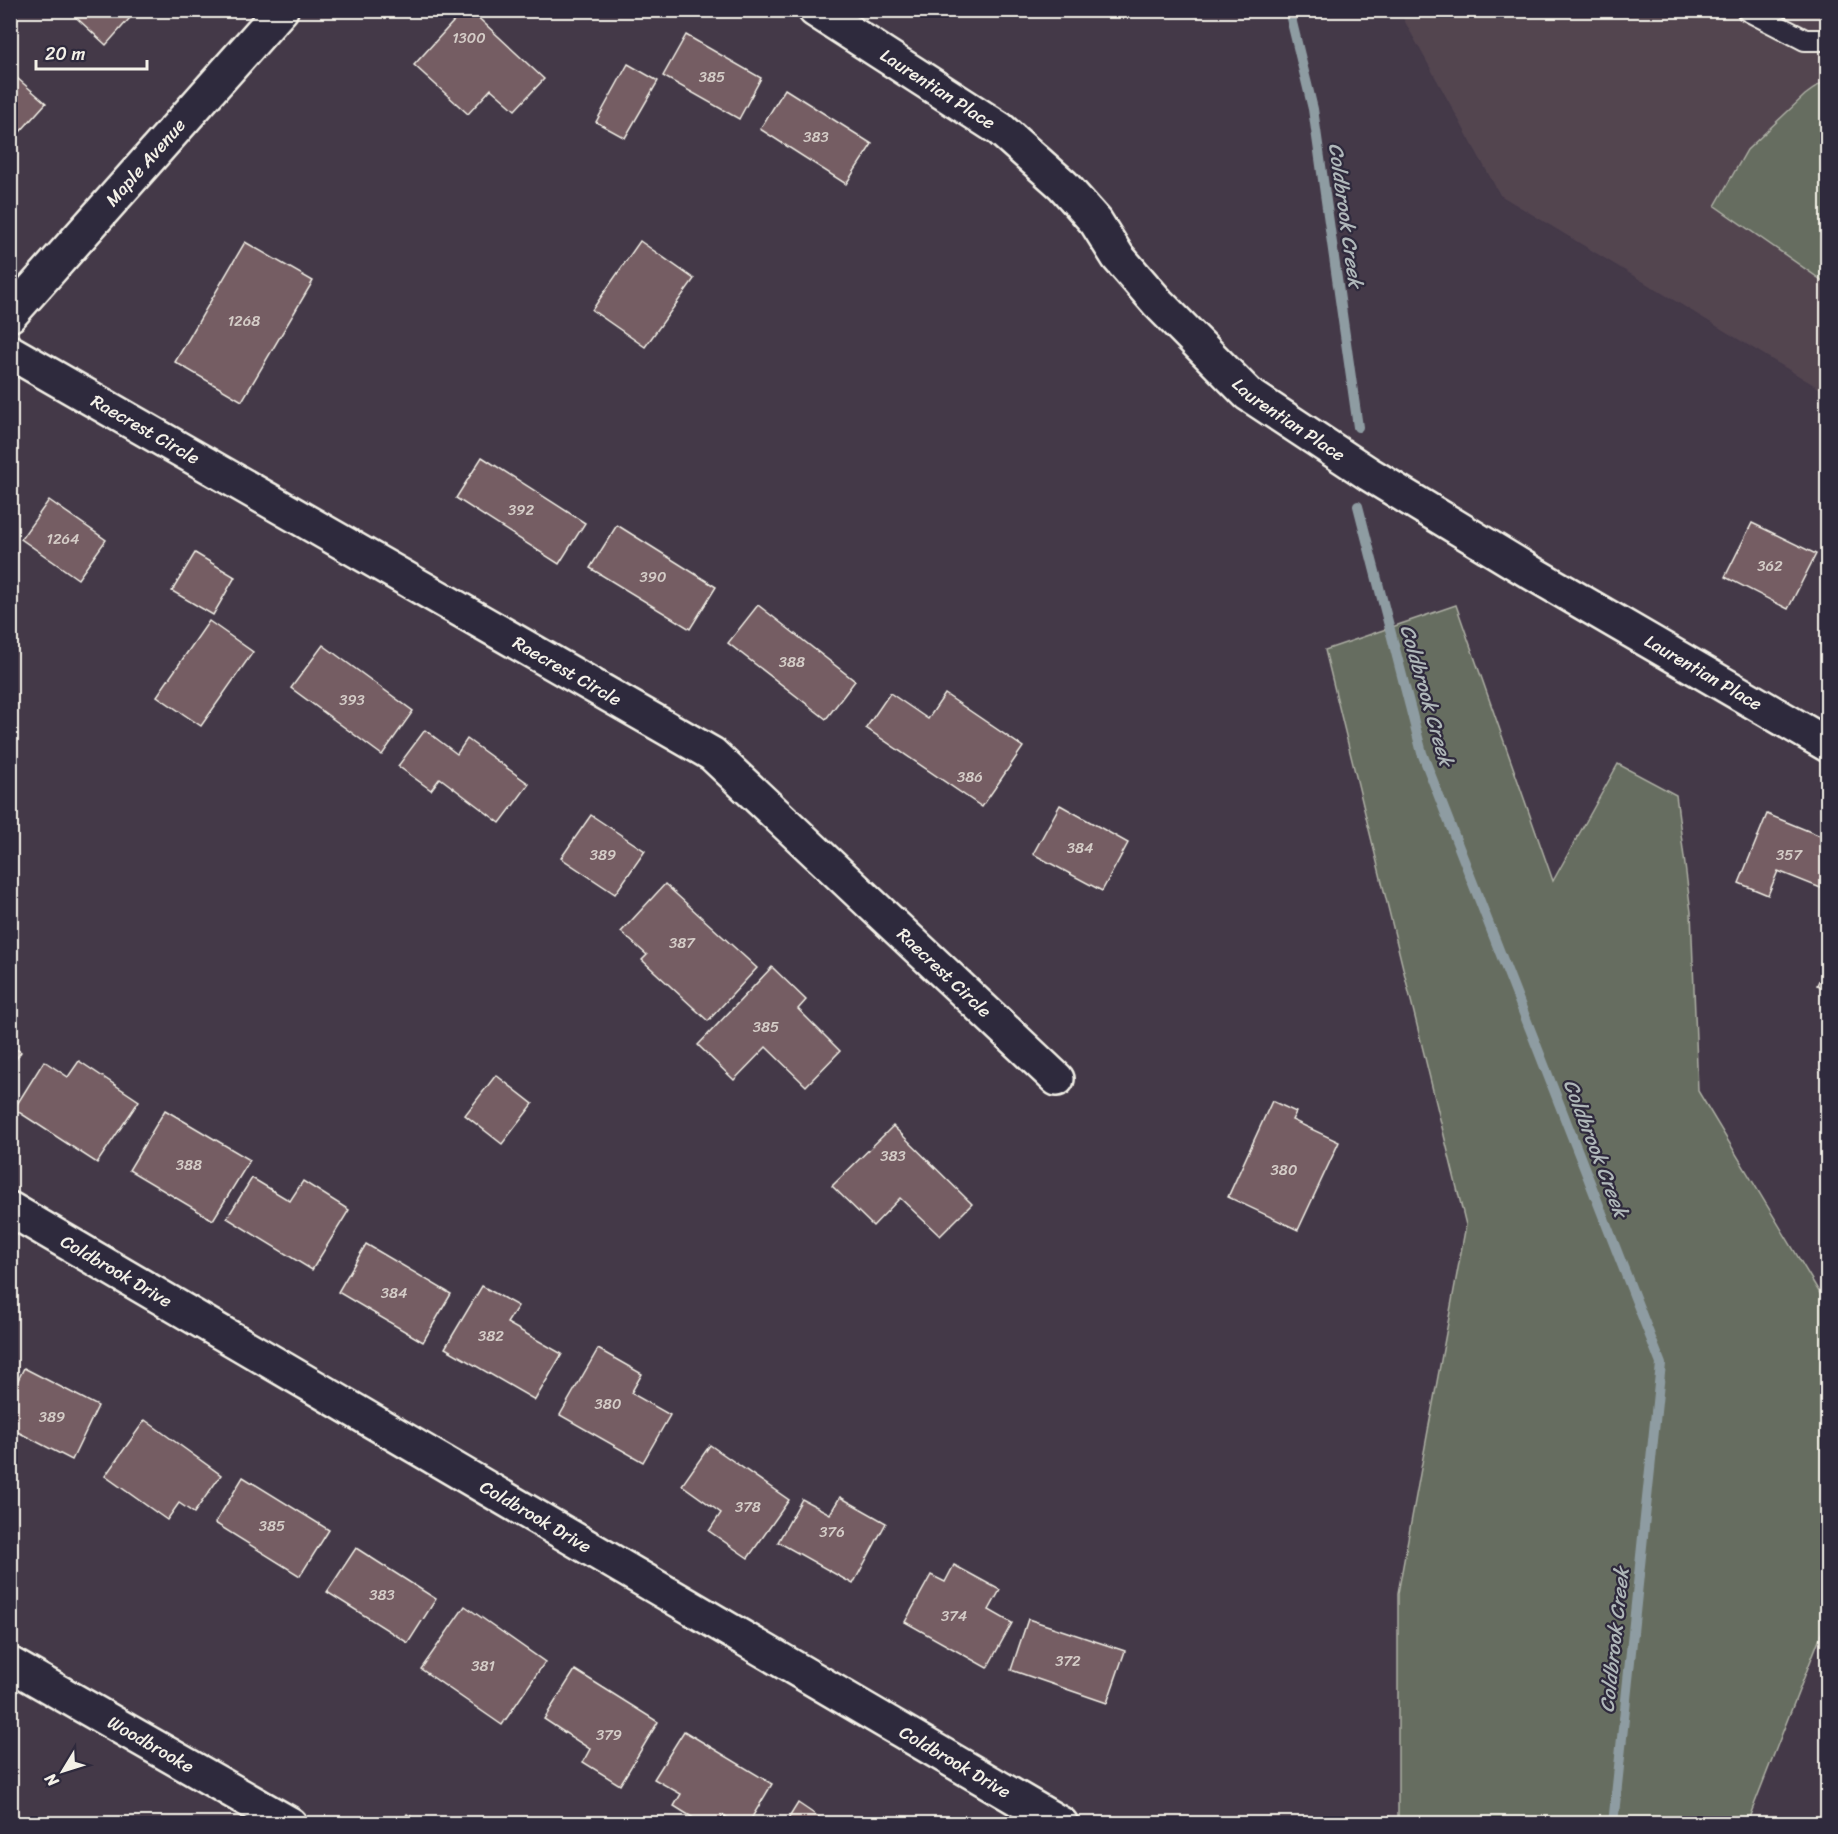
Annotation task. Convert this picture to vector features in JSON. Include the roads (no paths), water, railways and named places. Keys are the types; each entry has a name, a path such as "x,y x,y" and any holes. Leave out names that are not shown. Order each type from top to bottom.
{"street":[{"name":"Maple Avenue","path":"10,315 280,10"},
{"name":"Laurentian Place","path":"815,10 1000,129 1063,185 1096,222 1118,257 1158,303 1248,394 1369,474 1512,561 1827,745"},
{"name":"Raecrest Circle","path":"10,352 711,754 1057,1079"},
{"name":"Coldbrook Drive","path":"10,1209 1061,1824"},
{"name":"Woodbrooke","path":"10,1664 290,1824"}],"lane":[{"path":"1747,10 1805,40 1827,40"}],"waterway":[{"name":"Coldbrook Creek","path":"1289,10 1313,109 1358,427"},
{"name":"Coldbrook Creek","path":"1358,506 1422,753 1661,1364 1613,1824"}]}
